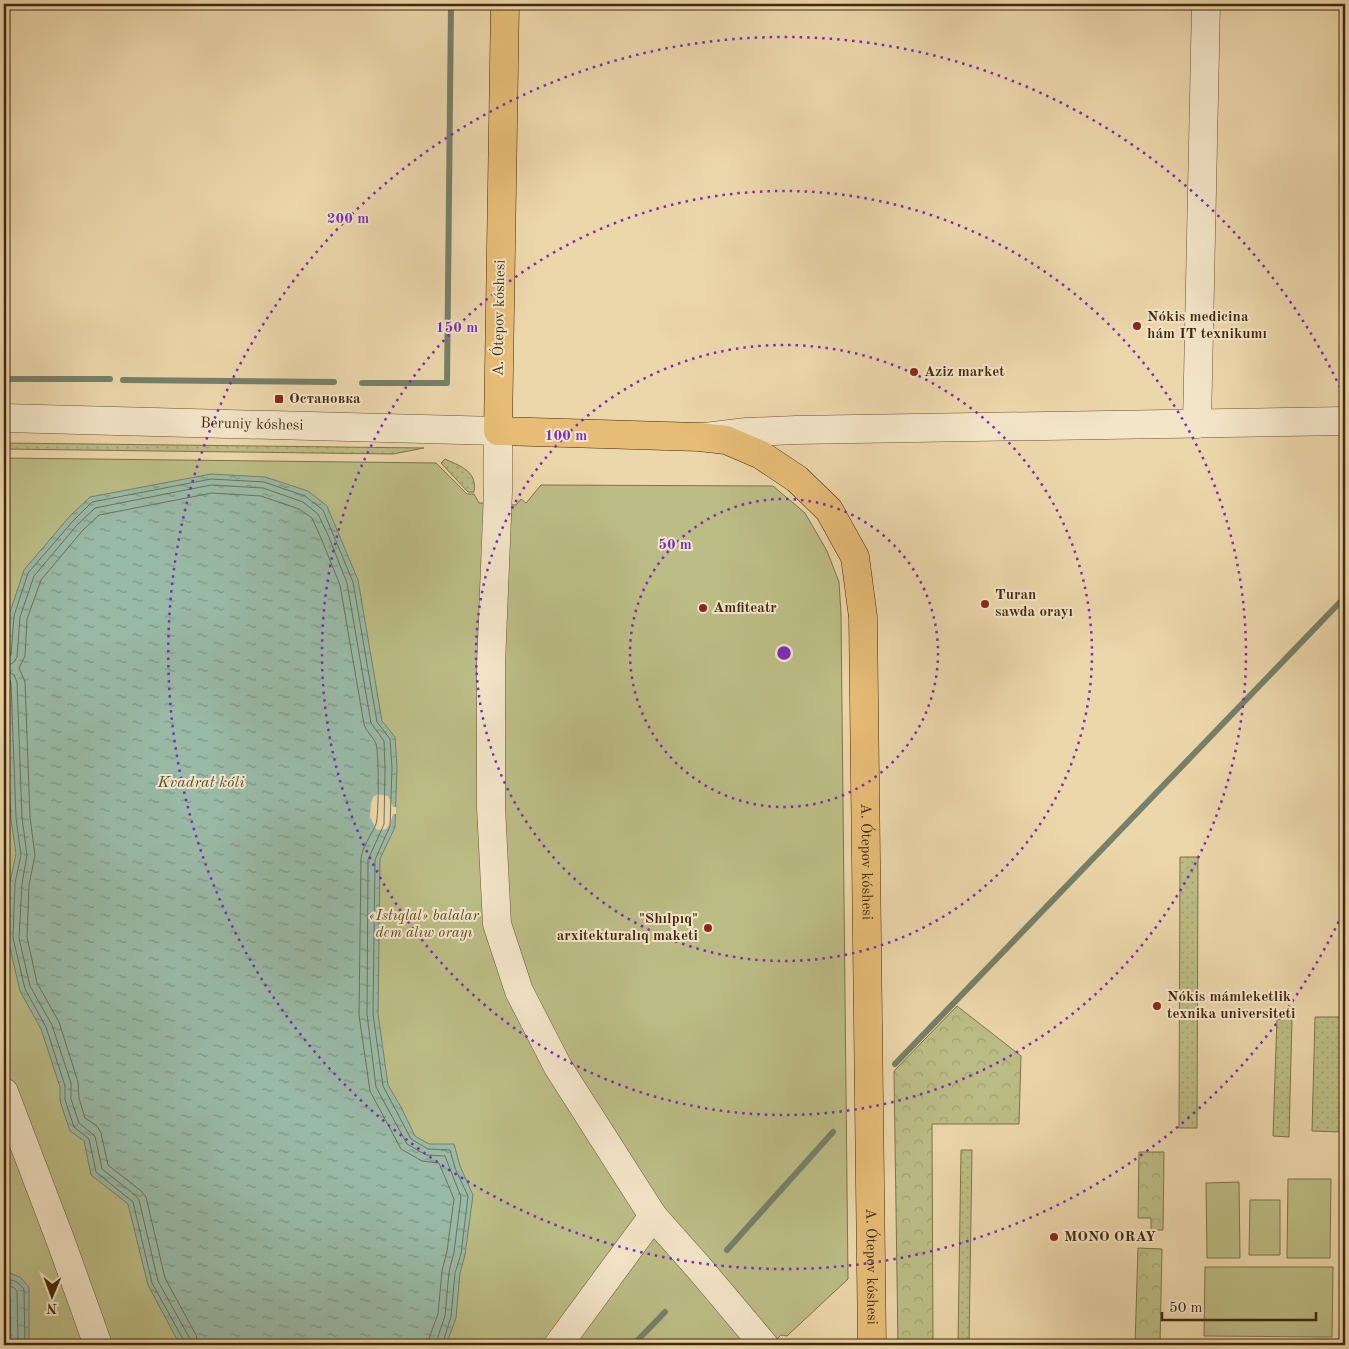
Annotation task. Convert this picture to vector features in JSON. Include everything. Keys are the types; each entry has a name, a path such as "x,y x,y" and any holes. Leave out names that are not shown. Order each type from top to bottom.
{"main road":[{"name":"A. Ótepov kóshesi","path":"498,431 506,4"},
{"path":"498,431 699,438"},
{"name":"A. Ótepov kóshesi","path":"699,438 726,440 760,455 797,479 829,510 854,557 863,618 872,1345"}],"street":[{"path":"1197,424 1206,4"},
{"name":"Beruniy kóshesi","path":"4,418 498,431"},
{"path":"699,438 747,432 796,430 1345,421"},
{"path":"796,430 786,436 781,445 780,456 797,479"},
{"path":"498,431 498,492 491,664 491,807 497,924 519,991 558,1067 653,1216 764,1345"},
{"path":"4,1092 98,1345"},
{"path":"558,1345 653,1216"}],"green space":[{"path":"4,443 424,448 393,454 4,449"},
{"name":"«Istıqlal» balalar dem alıw orayı","path":"4,458 436,463 467,494 474,494 479,503 516,505 521,499 526,503 541,485 773,486 805,513 827,551 839,582 841,614 848,1279 787,1336 781,1335 771,1345 4,1345"},
{"path":"445,459 462,467 471,474 474,492 468,492 441,463"},
{"path":"1180,857 1198,857 1197,1128 1179,1128"},
{"path":"957,1006 1021,1056 1019,1124 932,1124 933,1345 898,1345 894,1071"},
{"path":"1277,1017 1292,1017 1289,1137 1273,1136"},
{"path":"1315,1017 1345,1017 1342,1132 1312,1131"},
{"path":"961,1150 972,1150 969,1345 958,1345"},
{"path":"1139,1152 1164,1152 1163,1230 1151,1230 1151,1218 1138,1218"},
{"path":"1288,1179 1331,1179 1330,1258 1287,1258"},
{"path":"1239,1182 1240,1258 1207,1258 1206,1183"},
{"path":"1250,1200 1280,1200 1280,1255 1249,1255"},
{"path":"1138,1248 1162,1249 1160,1345 1135,1345"},
{"path":"1205,1267 1333,1267 1332,1337 1204,1336"}],"water":[{"name":"Kvadrat kóli","path":"211,474 265,477 308,491 327,506 358,580 382,721 395,737 397,767 395,827 380,859 378,1014 388,1085 415,1136 429,1144 454,1144 460,1166 473,1195 465,1255 460,1273 456,1318 446,1345 180,1345 148,1285 128,1204 91,1175 84,1141 70,1131 60,1101 60,1087 41,1029 20,991 8,939 10,882 16,854 11,819 6,660 9,615 24,570 69,517 90,497"},
{"path":"9,1273 20,1277 29,1287 29,1345 4,1345 4,1276"}],"pier":[{"path":"378,794 388,796 393,807 396,807 396,814 393,814 390,824 386,829 381,830 376,829 370,817 373,797"}],"waterway":[{"path":"362,383 447,383 451,4"},
{"path":"4,379 110,379"},
{"path":"123,380 334,382"},
{"path":"895,1064 1345,597"},
{"path":"727,1250 833,1132"},
{"path":"633,1345 665,1312"}],"place":[{"name":"Nókis medicina hám IT texnikumı","path":"1137,326"},
{"name":"Aziz market","path":"914,372"},
{"name":"Остановка","path":"279,399"},
{"name":"Turan sawda orayı","path":"985,604"},
{"name":"Amfiteatr","path":"703,608"},
{"name":"\"Shılpıq\" arxitekturalıq maketi","path":"708,928"},
{"name":"Nókis mámleketlik texnika universiteti","path":"1157,1006"},
{"name":"MONO ORAY","path":"1054,1237"}]}
